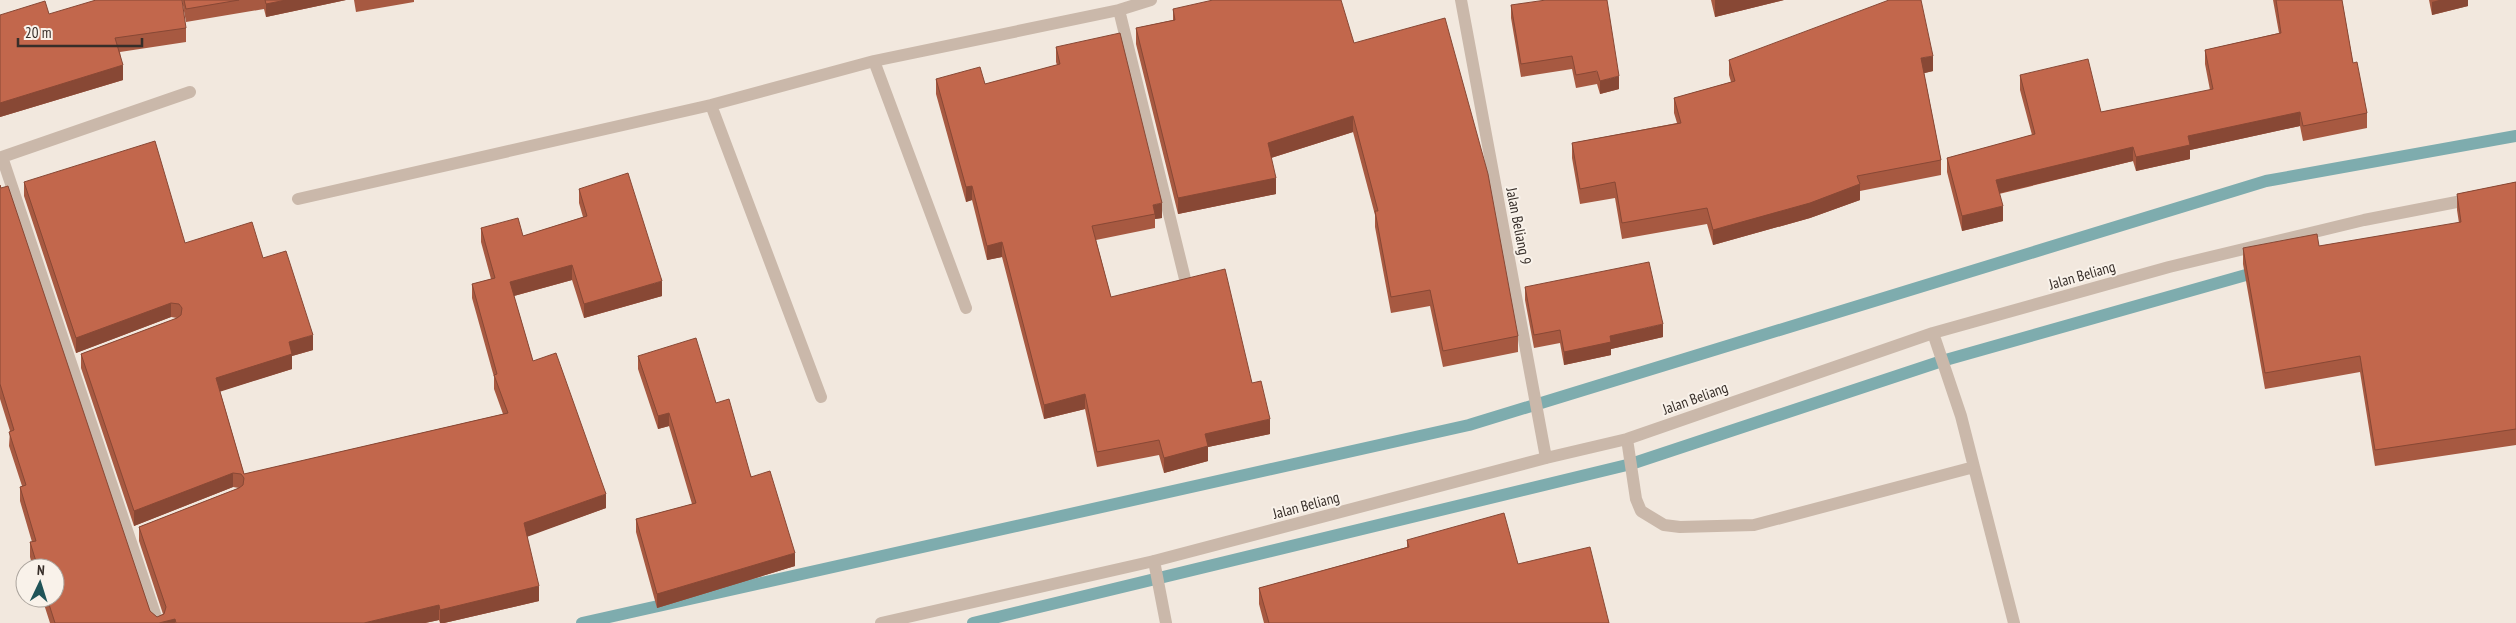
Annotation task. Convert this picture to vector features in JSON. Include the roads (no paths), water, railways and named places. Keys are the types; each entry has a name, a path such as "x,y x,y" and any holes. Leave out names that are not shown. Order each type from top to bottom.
{"street":[{"path":"298,199 711,105 874,60 1119,10 1151,0"},
{"name":"Jalan Beliang 9","path":"1460,0 1546,458"},
{"path":"1119,10 1185,279"},
{"path":"874,60 966,308"},
{"path":"158,623 134,534 76,361 1,154 190,92"},
{"path":"711,105 821,398"},
{"name":"Jalan Beliang","path":"881,623 1154,561 1546,458 1627,439 1933,333 2169,267 2364,220 2488,196"},
{"path":"1933,333 1961,416 2014,623"},
{"path":"1627,439 1636,498 1641,510 1664,525 1680,527 1754,525 1974,467"},
{"path":"1154,561 1166,623"}],"waterway":[{"path":"582,623 1469,425 2266,181 2516,136"},
{"path":"973,623 1631,464 1942,361 2260,271"}]}
